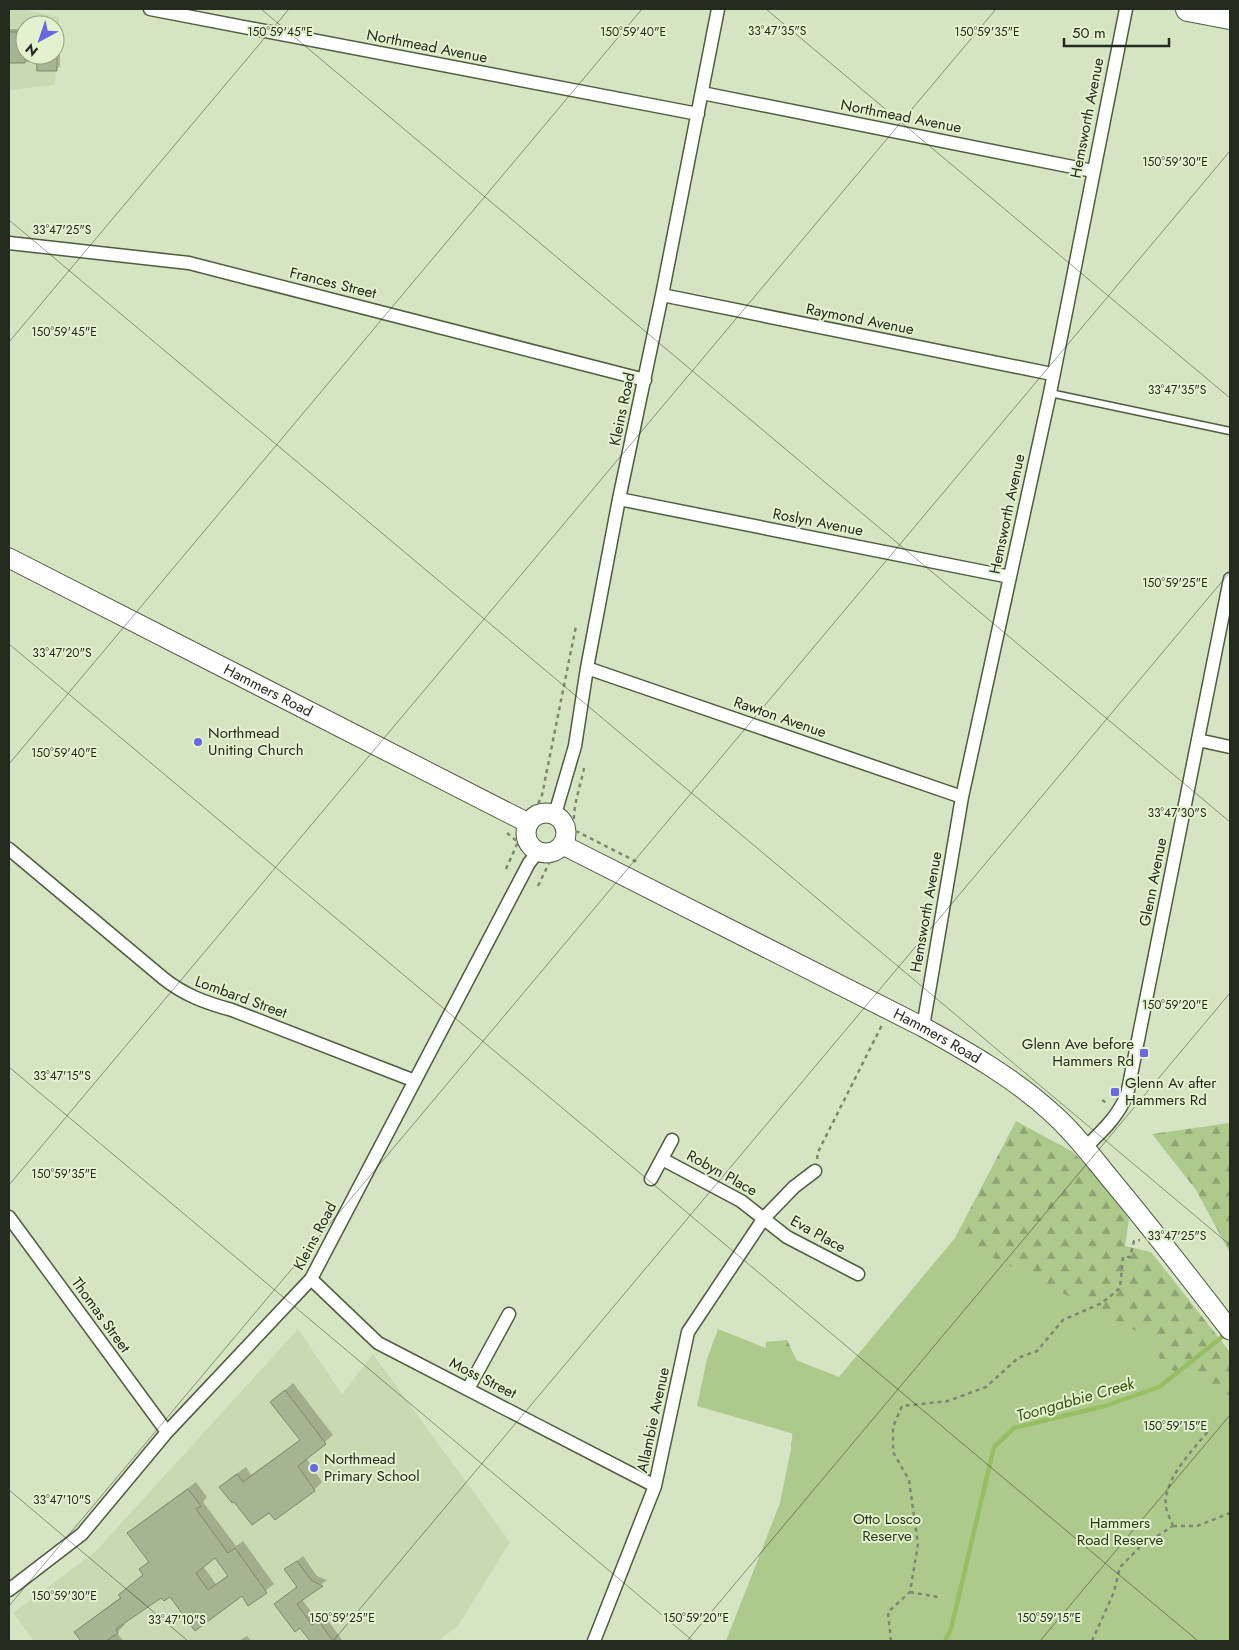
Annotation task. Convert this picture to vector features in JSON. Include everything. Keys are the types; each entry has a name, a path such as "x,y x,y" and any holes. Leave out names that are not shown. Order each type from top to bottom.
{"highway":[{"path":"1188,9 1230,17"}],"street":[{"name":"Northmead Avenue","path":"150,9 698,114"},
{"name":"Kleins Road","path":"555,814 575,746 587,668 619,498 662,295 718,9"},
{"name":"Hemsworth Avenue","path":"923,1027 962,797 1050,393 1052,374 1126,9"},
{"name":"Northmead Avenue","path":"702,93 1093,171"},
{"name":"Frances Street","path":"9,243 189,263 644,380"},
{"name":"Raymond Avenue","path":"662,295 1052,374"},
{"name":"Roslyn Avenue","path":"619,498 1010,577"},
{"name":"Hammers Road","path":"9,558 528,823"},
{"name":"Glenn Avenue","path":"1085,1148 1106,1128 1119,1112 1127,1095 1198,740 1226,625 1230,579"},
{"name":"Rawton Avenue","path":"587,668 962,797"},
{"path":"1198,740 1230,747"},
{"path":"543,813 555,814 560,818 567,834 560,853 538,852 532,848 526,836 528,823 537,815 543,813"},
{"name":"Lombard Street","path":"9,849 163,978 184,993 415,1081"},
{"name":"Kleins Road","path":"9,1590 82,1534 167,1432 311,1279 529,863 538,852"},
{"name":"Hammers Road","path":"560,853 923,1027 964,1049 1020,1087 1052,1113 1085,1148 1230,1330"},
{"name":"Robyn Place","path":"651,1179 672,1140"},
{"name":"Robyn Place","path":"662,1159 741,1201 764,1218"},
{"name":"Allambie Avenue","path":"594,1641 655,1486 688,1332 764,1218 794,1188 815,1171"},
{"name":"Thomas Street","path":"9,1217 167,1432"},
{"name":"Eva Place","path":"764,1218 787,1237 858,1274"},
{"name":"Moss Street","path":"311,1279 378,1343 655,1486"},
{"path":"468,1389 509,1314"}],"lane":[{"path":"1050,393 1230,431"}],"path":[{"path":"524,804 531,807 538,804 542,795 576,626"},
{"path":"584,768 574,812 573,825 576,831 639,863"},
{"path":"506,869 518,842 507,833"},
{"path":"538,886 550,861 560,853"},
{"path":"815,1171 818,1152 889,1010"},
{"path":"1102,1100 1108,1104"},
{"path":"891,1641 888,1612 910,1592 918,1544 909,1480 893,1452 893,1427 902,1406 948,1401 986,1387 1018,1358 1037,1351 1063,1320 1102,1302 1120,1288 1123,1257 1130,1257 1133,1243"},
{"path":"1173,1526 1166,1508 1166,1489 1182,1464 1210,1429"},
{"path":"1092,1641 1114,1592 1120,1567 1140,1547 1173,1526 1197,1526 1230,1513"},
{"path":"910,1592 938,1597"}],"shaded area":[{"path":"9,9 21,9 50,15 15,15 15,65 56,65 55,85 9,90"},
{"name":"Northmead Primary School","path":"298,1329 342,1394 373,1354 510,1542 458,1626 438,1641 34,1641 13,1613 95,1552"}],"green space":[{"path":"1016,1121 1073,1152 1113,1194 1129,1220 1125,1246 1151,1252 1230,1352 1230,1467 789,1472 793,1426 766,1365 766,1342 787,1340 802,1372 837,1384 976,1269 955,1238"},
{"path":"1230,1123 1230,1253 1196,1190 1152,1134"},
{"name":"Otto Losco Reserve","path":"955,1238 1152,1339 1164,1368 1197,1377 1230,1396 1230,1641 726,1641 780,1503 794,1434 697,1406 707,1359 718,1329 839,1377"}],"building":[{"path":"9,32 15,32 15,63 9,63"},
{"path":"37,65 57,65 57,71 37,71"},
{"path":"285,1390 326,1444 298,1466 315,1491 275,1520 269,1513 252,1525 219,1487 237,1474 243,1482 300,1440 270,1402"},
{"path":"188,1489 201,1506 196,1509 228,1553 235,1548 267,1593 248,1606 242,1596 195,1631 170,1597 164,1601 161,1598 116,1629 118,1633 106,1641 81,1641 74,1632 121,1598 118,1595 143,1575 139,1569 149,1562 127,1533","holes":["215,1558 228,1576 208,1590 196,1573"]},
{"path":"297,1561 312,1581 323,1586 297,1604 312,1625 318,1620 333,1641 310,1641 300,1628 295,1632 274,1604 297,1587 284,1569"}],"waterway":[{"name":"Toongabbie Creek","path":"945,1641 951,1629 994,1447 1014,1428 1105,1406 1159,1387 1227,1333"}],"place":[{"name":"Northmead Uniting Church","path":"198,742"},
{"name":"Glenn Ave before Hammers Rd","path":"1144,1053"},
{"name":"Glenn Av after Hammers Rd","path":"1115,1092"},
{"name":"Northmead Primary School","path":"314,1468"}],"park label":[{"name":"Hammers Road Reserve","path":"1120,1532"}]}
